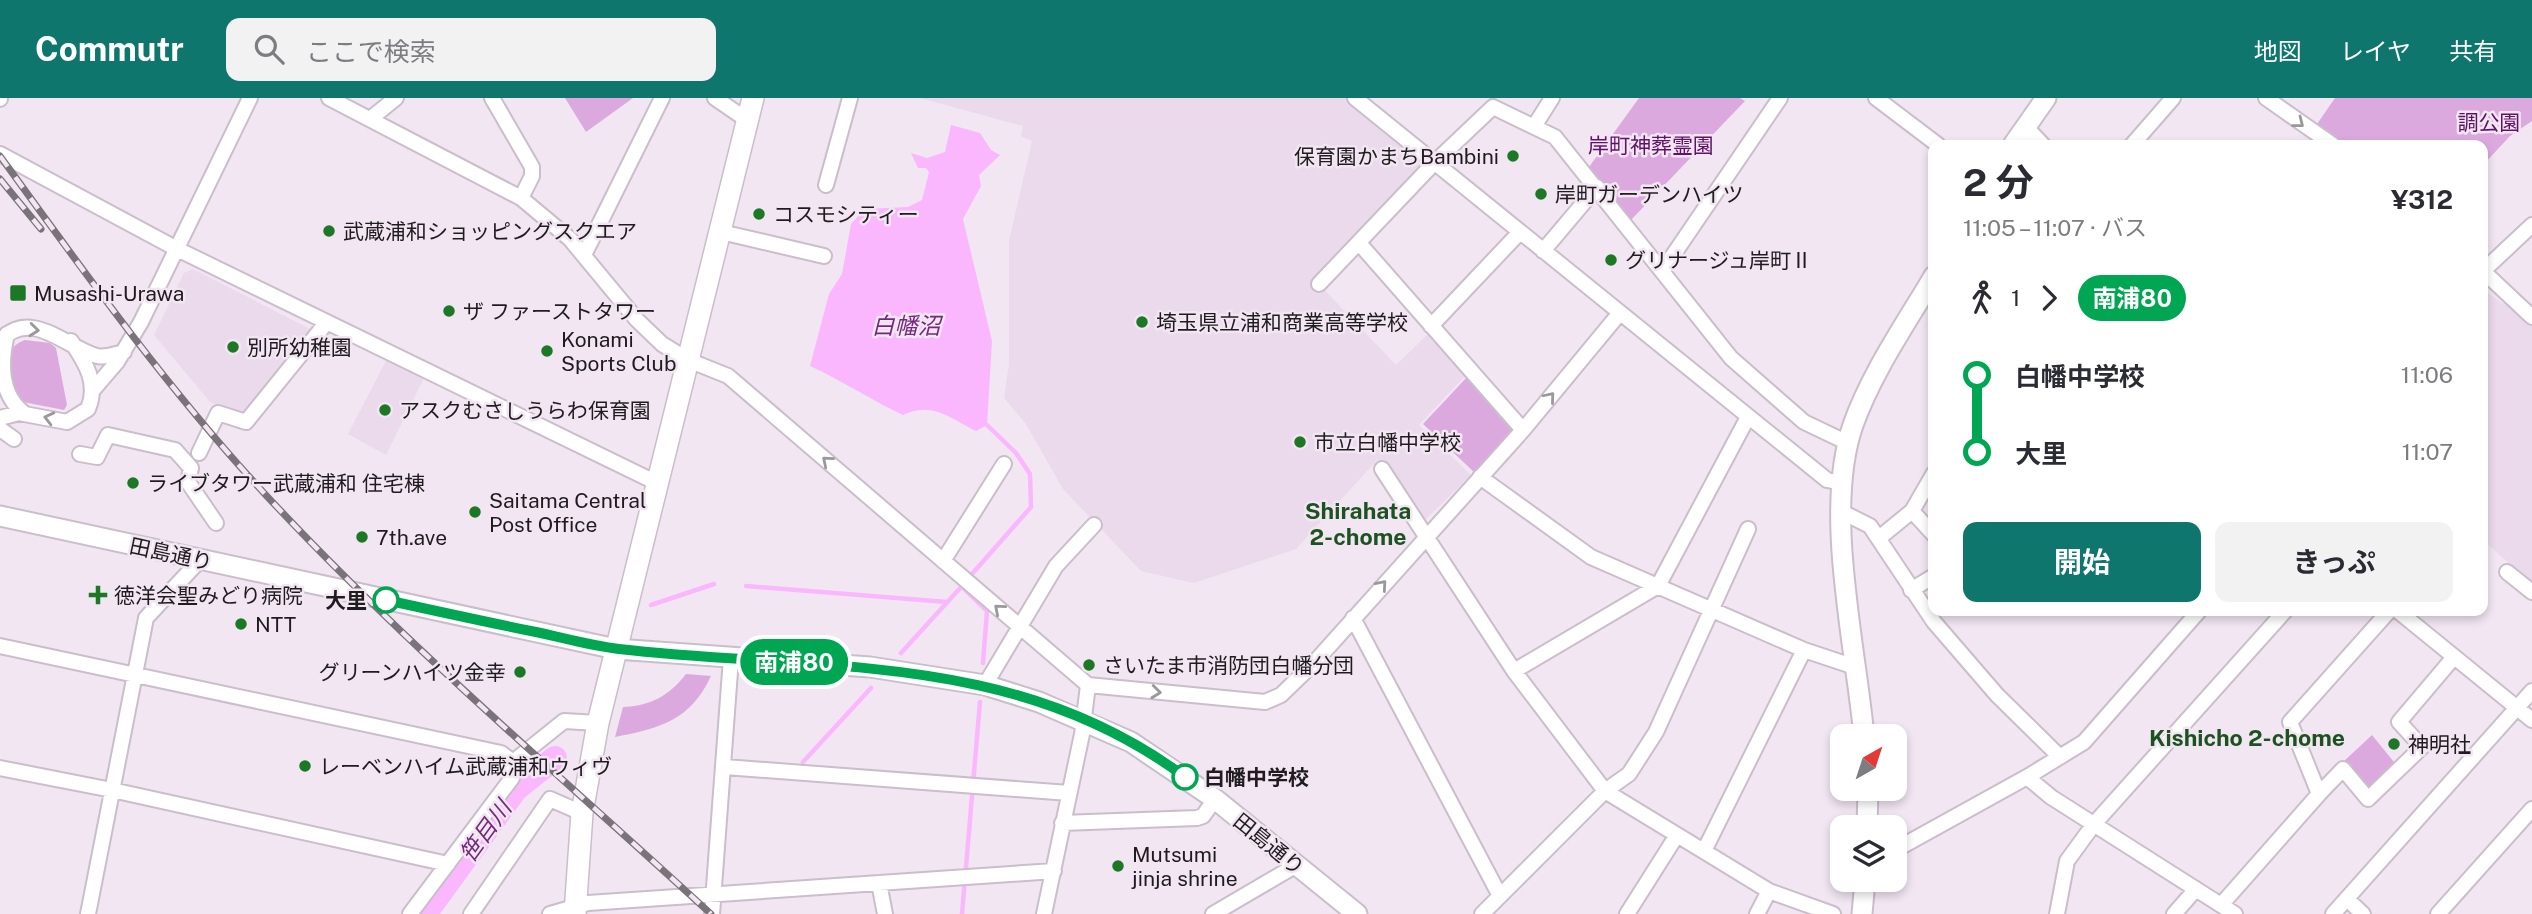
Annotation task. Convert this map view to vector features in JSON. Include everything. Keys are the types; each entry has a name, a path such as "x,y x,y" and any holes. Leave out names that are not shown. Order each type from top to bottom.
{"highway":[{"path":"575,911 582,813 598,723 753,98"}],"main road":[{"path":"2016,140 2046,98"},
{"path":"1862,724 1846,596 1842,483 1848,443 1867,390 1928,286"},
{"name":"田島通り","path":"0,516 616,649 870,667 985,685 1084,720 1131,742 1215,799 1357,914"},
{"path":"1866,892 1867,912"}],"street":[{"path":"124,352 99,356 71,341 36,330 23,329 4,337 2,389 9,402 24,413 59,421 74,420 88,409 93,390 124,352 250,98"},
{"path":"329,98 521,198 556,225 637,320 662,344 688,360 728,376 1088,685 1265,702 1282,695 1523,430 1619,314"},
{"path":"370,119 396,98"},
{"path":"492,98 532,167 533,176 521,198"},
{"path":"584,255 662,98"},
{"path":"715,98 747,120"},
{"path":"826,185 850,98"},
{"path":"1355,98 1827,480 1842,483"},
{"path":"1535,125 1552,98"},
{"path":"1663,270 1780,98"},
{"path":"1876,98 1931,140"},
{"path":"2136,140 2173,98"},
{"path":"2266,98 2326,140"},
{"path":"1319,284 1435,162 1493,107 1555,136 1731,358 1804,422 1848,443"},
{"path":"2025,126 2038,140"},
{"path":"0,153 177,249 657,483"},
{"path":"1543,251 1597,187"},
{"path":"2488,266 2532,225"},
{"path":"721,232 824,256"},
{"path":"1431,326 1520,232"},
{"path":"1359,243 1523,430"},
{"path":"2488,276 2532,317"},
{"path":"216,523 188,482 191,468 188,454 218,413 246,422 327,322"},
{"path":"71,341 88,368 93,390"},
{"path":"8,432 24,413"},
{"path":"1514,671 1658,586 1748,417"},
{"path":"80,454 97,457 108,435 188,454"},
{"path":"943,561 1004,464"},
{"path":"1382,469 1514,671 1605,791 1769,891 1833,914"},
{"path":"1479,477 1591,557 1804,650 1855,667"},
{"path":"1879,538 1912,511 1928,483"},
{"path":"1912,511 1928,528"},
{"path":"1842,512 1870,526 1910,590 1928,612"},
{"path":"985,685 1056,566 1094,525"},
{"path":"1482,914 1605,791 1629,774 1656,732 1748,529"},
{"path":"88,914 146,618 199,561"},
{"path":"2507,572 2532,592"},
{"path":"1910,590 1928,580"},
{"path":"1932,616 1997,695 2060,757"},
{"path":"1907,843 2084,742 2195,616"},
{"path":"2057,914 2067,861 2094,824 2281,616"},
{"path":"2319,794 2290,722 2385,616"},
{"path":"2404,616 2532,720"},
{"path":"1353,618 1500,896"},
{"path":"0,646 501,753 513,762"},
{"path":"1704,852 1804,650"},
{"path":"2221,905 2343,769 2368,799 2422,747 2399,722 2454,657"},
{"path":"712,914 732,658"},
{"path":"1044,914 1084,720 1088,685"},
{"path":"2333,914 2532,691"},
{"path":"410,914 512,778 513,762 564,722 598,723"},
{"path":"725,767 1069,793"},
{"path":"0,768 448,864"},
{"path":"2027,777 2094,824 2235,914"},
{"path":"1062,823 1196,818 1203,816 1215,799"},
{"path":"471,914 550,800 582,813"},
{"path":"2438,914 2532,809"},
{"path":"1627,914 1677,835"},
{"path":"1213,914 1295,866"},
{"path":"550,914 575,911 588,903 1054,871"},
{"path":"879,883 885,914"},
{"path":"2174,914 2196,889"},
{"path":"1756,914 1769,891"},
{"path":"2347,899 2363,914"}],"shaded area":[{"name":"埼玉県立浦和商業高等学校","path":"920,98 1349,98 1428,162 1314,279 1396,365 1430,332 1467,374 1419,425 1471,475 1425,520 1378,459 1296,549 1194,583 1141,571 1063,489 1026,424 1004,398 1009,364 1009,241 1032,141 1021,136 1023,126"},
{"name":"別所幼稚園","path":"193,269 316,332 246,416 210,402 154,335 184,273"},
{"path":"2488,293 2532,322 2532,584 2488,544"},
{"name":"アスクむさしうらわ保育園","path":"388,357 424,378 386,455 348,434"}],"green space":[{"path":"565,98 633,98 586,132"},
{"name":"岸町神葬霊園","path":"1639,98 1740,98 1745,101 1631,220 1589,167"},
{"name":"調公園","path":"2335,98 2532,98 2532,121 2510,136 2488,160 2488,140 2340,140 2315,127"},
{"path":"25,340 50,343 56,348 67,405 64,410 23,402 10,391 9,354 17,344"},
{"path":"1468,376 1516,430 1475,473 1423,424"},
{"path":"686,674 711,676 703,691 683,713 660,726 615,737 623,707 642,705 666,694"},
{"path":"2372,735 2398,767 2368,795 2343,762"}],"water":[{"name":"白幡沼","path":"951,125 980,133 991,150 1000,155 979,175 981,186 963,219 992,341 987,425 976,431 932,410 903,415 810,366 829,294 842,274 851,224 865,209 908,207 922,200 929,172 926,168 918,168 911,153 927,158 945,152"}],"waterway":[{"path":"972,574 1031,507 1030,474 1016,453 987,425"},
{"path":"651,605 714,584"},
{"path":"746,586 947,602"},
{"path":"961,586 987,611 983,663"},
{"path":"901,653 962,586"},
{"path":"803,762 871,688"},
{"path":"962,914 980,702"},
{"name":"笹目川","path":"425,914 516,789 555,758"}],"railway":[{"path":"0,156 160,371 264,493 371,603 427,656 711,914"},
{"path":"0,179 41,229"}],"bus line":[{"name":"南浦80","path":"386,600 616,649 870,667 985,685 1084,720 1131,742 1185,777"}],"place":[{"name":"保育園かまちBambini","path":"1513,156"},
{"name":"岸町ガーデンハイツ","path":"1541,194"},
{"name":"コスモシティー","path":"759,214"},
{"name":"武蔵浦和ショッピングスクエア","path":"329,231"},
{"name":"グリナージュ岸町Ⅱ","path":"1611,260"},
{"name":"Musashi-Urawa","path":"18,293"},
{"name":"ザ ファーストタワー","path":"449,311"},
{"name":"埼玉県立浦和商業高等学校","path":"1142,322"},
{"name":"別所幼稚園","path":"233,347"},
{"name":"Konami Sports Club","path":"547,351"},
{"name":"アスクむさしうらわ保育園","path":"385,410"},
{"name":"市立白幡中学校","path":"1300,442"},
{"name":"ライブタワー武蔵浦和 住宅棟","path":"133,483"},
{"name":"Saitama Central Post Office","path":"475,512"},
{"name":"7th.ave","path":"362,537"},
{"name":"徳洋会聖みどり病院","path":"98,595"},
{"name":"大里","path":"386,600"},
{"name":"NTT","path":"241,624"},
{"name":"さいたま市消防団白幡分団","path":"1089,665"},
{"name":"グリーンハイツ金幸","path":"520,672"},
{"name":"神明社","path":"2394,744"},
{"name":"レーベンハイム武蔵浦和ウィヴ","path":"305,766"},
{"name":"白幡中学校","path":"1185,777"},
{"name":"Mutsumi jinja shrine","path":"1118,866"}],"district":[{"name":"Shirahata 2-chome","path":"1358,523"},
{"name":"Kishicho 2-chome","path":"2247,737"}]}
